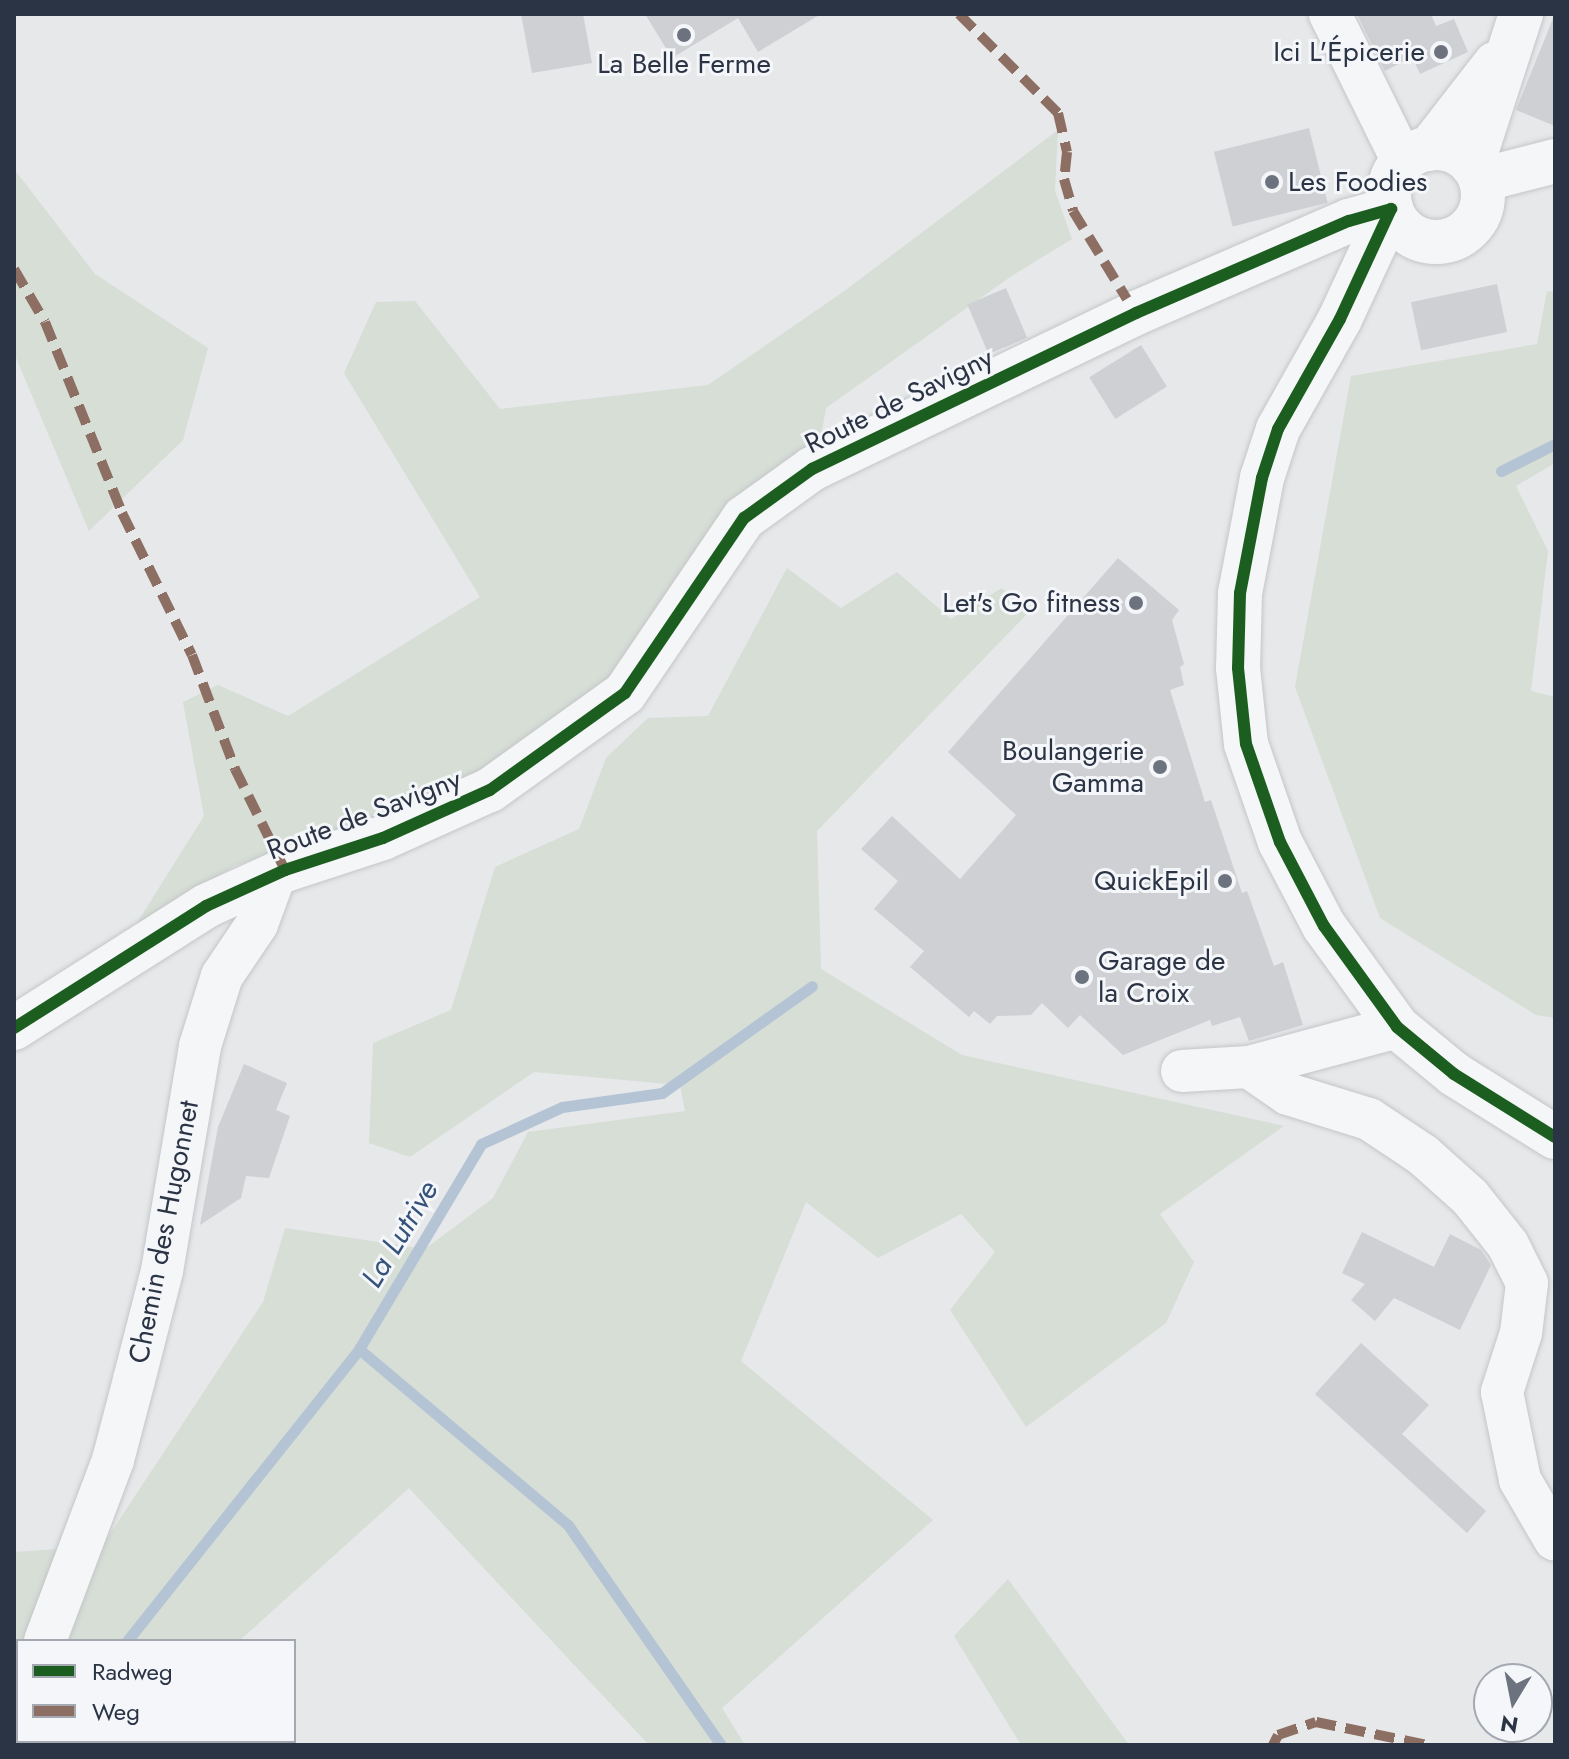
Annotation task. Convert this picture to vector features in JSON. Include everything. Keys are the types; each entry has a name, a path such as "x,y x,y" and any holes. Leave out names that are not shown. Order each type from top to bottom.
{"street":[{"path":"1330,14 1416,155"},
{"path":"1513,34 1477,173 1481,209 1465,232 1452,239 1424,240 1398,223 1391,209 1390,184 1513,34"},
{"path":"1416,155 1453,152 1477,173 1555,161"},
{"path":"1391,209 1340,319 1278,429 1262,478 1240,593 1238,668 1246,744 1280,842 1324,926 1397,1027 1454,1074 1555,1137"},
{"name":"Route de Savigny","path":"14,1028 206,906 275,875 383,838 490,790 625,693 744,518 812,469 1136,313 1391,209"},
{"path":"1340,319 1424,240"},
{"name":"Chemin des Hugonnet","path":"46,1639 113,1460 159,1285 200,1046 222,976 257,924 275,875"},
{"path":"1182,1071 1249,1067 1397,1027"},
{"path":"1249,1067 1288,1094 1369,1119 1423,1155 1470,1197 1508,1245 1527,1283 1521,1333 1502,1392 1520,1480 1555,1540"}],"shaded area":[{"path":"1058,130 1055,191 1072,239 1013,275 826,408 821,436 730,500 610,687 452,791 234,866 135,926 204,816 183,702 218,685 288,716 480,597 344,373 376,302 415,301 500,409 708,385 843,292"},
{"path":"14,169 95,274 208,348 183,440 89,531 14,353"},
{"path":"1547,291 1555,292 1555,463 1516,486 1548,551 1531,691 1555,697 1555,1018 1536,1015 1380,918 1295,687 1351,376 1537,344"},
{"path":"787,568 841,608 897,572 951,619 1002,588 1028,613 817,831 821,969 962,1055 1284,1126 1160,1214 1194,1262 1166,1323 1026,1427 950,1310 995,1252 961,1214 878,1258 806,1202 741,1361 933,1520 722,1708 745,1745 649,1745 409,1488 241,1639 16,1639 16,1743 80,1743 14,1745 14,1552 102,1546 263,1302 285,1228 425,1249 493,1198 528,1132 685,1111 680,1085 534,1072 410,1157 369,1143 373,1043 451,1010 495,867 579,829 606,758 648,718 708,716"},
{"path":"1008,1579 1129,1745 1021,1745 954,1636"}],"building":[{"path":"521,14 583,14 592,63 532,73"},
{"name":"La Belle Ferme","path":"645,14 821,14 758,52 738,18 672,58"},
{"path":"1357,14 1431,14 1436,26 1454,19 1468,52 1420,74 1412,57 1385,71"},
{"path":"1555,16 1555,126 1516,110"},
{"name":"Les Foodies","path":"1309,128 1328,203 1233,226 1214,152"},
{"path":"1497,284 1507,332 1421,350 1411,302"},
{"path":"1006,288 1027,338 988,354 967,304"},
{"path":"1141,345 1167,387 1115,419 1089,377"},
{"path":"1118,558 1179,610 1172,620 1184,664 1180,667 1184,685 1170,690 1205,802 1211,800 1242,893 1247,891 1274,966 1283,962 1303,1025 1249,1041 1240,1017 1212,1026 1210,1020 1123,1055 1080,1015 1068,1028 1042,1003 1031,1015 997,1016 990,1024 974,1011 969,1017 910,967 924,951 874,909 898,881 861,849 892,816 960,879 1016,815 948,752"},
{"path":"244,1064 287,1083 276,1110 290,1116 269,1178 246,1176 241,1198 200,1225 218,1127"},
{"path":"1362,1232 1434,1267 1450,1234 1481,1250 1491,1265 1460,1330 1394,1298 1375,1321 1351,1300 1365,1284 1342,1273"},
{"path":"1361,1343 1429,1405 1402,1434 1486,1511 1467,1533 1315,1394"}],"waterway":[{"name":"La Lutrive","path":"1501,471 1555,444"},
{"name":"La Lutrive","path":"129,1639 359,1349 481,1144 562,1107 662,1093 812,986"},
{"path":"359,1349 568,1525 721,1745"}],"marked path":[{"path":"959,14 1058,113 1067,152 1064,179 1073,211 1127,299"},
{"path":"14,269 45,322 122,513 192,655 235,769 285,870"},
{"path":"1273,1745 1278,1735 1316,1722 1427,1745"}],"cycle path":[{"path":"1391,209 1340,319 1278,429 1262,478 1240,593 1238,668 1246,744 1280,842 1324,926 1397,1027 1454,1074 1555,1137"},
{"path":"14,1028 206,906 285,870 383,838 490,790 625,693 744,518 812,469 1136,313 1349,221 1391,209"}],"place":[{"name":"La Belle Ferme","path":"684,35"},
{"name":"Ici L'Épicerie","path":"1441,52"},
{"name":"Les Foodies","path":"1272,182"},
{"name":"Let's Go fitness","path":"1136,603"},
{"name":"Boulangerie Gamma","path":"1160,767"},
{"name":"QuickEpil","path":"1225,881"},
{"name":"Garage de la Croix","path":"1082,977"}]}
